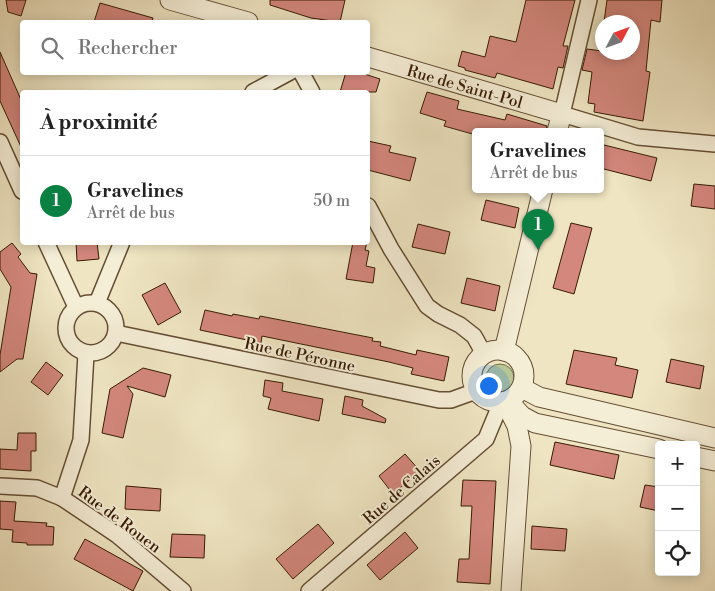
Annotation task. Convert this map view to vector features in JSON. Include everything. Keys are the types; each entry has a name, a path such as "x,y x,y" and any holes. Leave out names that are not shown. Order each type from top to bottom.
{"street":[{"path":"170,0 241,20"},
{"path":"587,128 559,123 589,0"},
{"name":"Rue de Saint-Pol","path":"370,58 559,123"},
{"path":"257,90 284,75"},
{"path":"303,75 311,90"},
{"path":"604,131 638,137 715,144"},
{"path":"0,142 20,187"},
{"path":"504,350 542,193"},
{"path":"370,210 391,249 426,306 460,325 474,336 484,354"},
{"path":"47,245 76,307"},
{"path":"97,303 121,245"},
{"path":"84,303 97,303 110,312 114,318 116,333 113,341 102,351 86,354 75,349 68,341 65,332 68,315 76,307 84,303"},
{"name":"Rue de Péronne","path":"116,333 439,400 451,400 476,391"},
{"path":"511,591 521,446 509,398 524,369 520,361 513,354 504,350 494,350 484,354 479,358 472,371 472,378 476,391 492,402 509,398 540,397 715,438"},
{"path":"62,498 81,440 86,354"},
{"path":"509,398 522,416 535,423 655,448"},
{"name":"Rue de Calais","path":"309,591 486,439 509,398"},
{"path":"700,458 715,461"},
{"name":"Rue de Rouen","path":"0,486 37,488 62,498 118,535 183,591"}],"green space":[{"path":"500,364 510,368 514,378 510,388 500,392 490,388 486,378 490,368"}],"building":[{"path":"6,0 26,0 21,16 8,12"},
{"path":"270,0 345,0 340,20 311,18 270,5"},
{"path":"526,0 575,0 563,46 568,46 563,68 558,67 553,89 497,73 495,78 465,70 465,68 458,66 462,51 485,57 490,36 516,42"},
{"path":"607,0 662,0 660,22 651,20 646,71 650,72 643,121 594,112 595,104 588,103 592,72 582,70 587,49 595,50 595,60 640,60 640,15 605,15"},
{"path":"100,3 153,18 152,20 95,20"},
{"path":"0,52 20,97 20,145 0,101"},
{"path":"345,75 367,75 380,79 376,92 370,92 370,90 341,90"},
{"path":"427,92 459,101 457,109 505,120 507,114 547,126 547,128 472,128 472,134 444,126 446,121 420,113"},
{"path":"370,141 391,146 389,152 416,158 410,181 370,171"},
{"path":"604,145 657,158 651,181 604,169"},
{"path":"694,184 715,186 715,209 691,206"},
{"path":"486,200 519,208 515,228 481,220"},
{"path":"571,223 592,228 574,294 553,288"},
{"path":"418,224 450,232 445,254 412,247"},
{"path":"12,243 21,254 18,257 30,273 37,274 23,359 17,359 0,372 0,355 11,287 0,269 0,252"},
{"path":"76,245 97,245 99,259 77,261"},
{"path":"352,245 366,245 365,250 369,251 366,266 375,268 373,283 346,279"},
{"path":"467,278 500,286 495,311 461,303"},
{"path":"165,283 181,312 158,325 142,295"},
{"path":"205,310 259,319 260,316 373,338 372,341 381,342 380,346 416,355 417,350 449,357 444,381 411,374 413,368 389,362 262,336 261,343 200,330"},
{"path":"574,350 617,358 615,365 638,370 632,398 566,384"},
{"path":"671,359 704,366 700,389 666,382"},
{"path":"46,362 63,375 48,395 31,382"},
{"path":"143,368 171,375 165,397 127,386 133,394 123,438 102,433 110,389"},
{"path":"265,380 283,383 282,391 323,399 319,421 268,409 271,398 263,396"},
{"path":"345,396 363,400 362,406 386,419 385,423 342,414"},
{"path":"18,433 36,433 36,451 31,451 31,471 0,469 0,449 17,450"},
{"path":"555,442 619,455 614,479 550,465"},
{"path":"405,454 420,471 393,494 379,476"},
{"path":"463,480 496,481 490,584 457,582 459,559 469,559 472,506 461,506"},
{"path":"645,485 655,486 655,510 640,507"},
{"path":"126,486 161,489 160,511 125,509"},
{"path":"0,501 16,502 14,521 47,523 46,526 54,527 53,545 27,545 27,543 12,542 13,530 0,529"},
{"path":"318,524 334,543 293,579 276,559"},
{"path":"532,526 567,529 565,551 531,549"},
{"path":"405,532 418,548 380,580 367,565"},
{"path":"172,534 205,535 204,558 170,557"},
{"path":"85,539 143,571 133,591 74,559"}],"place":[{"name":"Gravelines","path":"538,250"}]}
